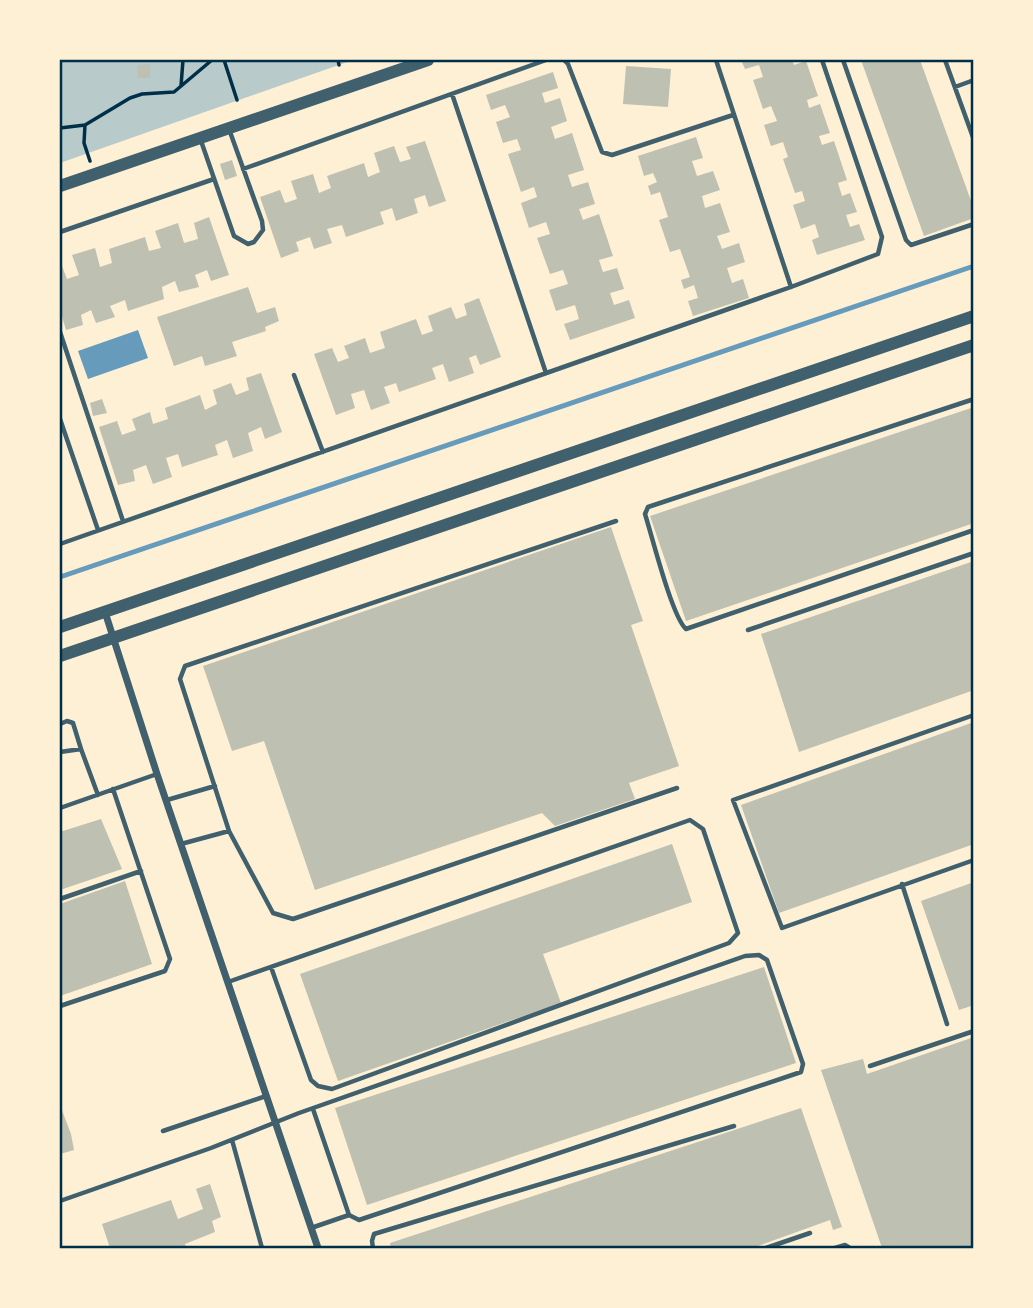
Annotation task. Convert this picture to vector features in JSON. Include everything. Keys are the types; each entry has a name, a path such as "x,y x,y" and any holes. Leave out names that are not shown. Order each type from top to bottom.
{"street":[{"path":"60,186 428,60"},
{"path":"60,627 974,316"},
{"path":"60,656 974,345"},
{"path":"105,612 166,801 318,1248"}],"lane":[{"path":"243,169 546,60"},
{"path":"564,60 568,64 602,152 611,155 733,115"},
{"path":"716,60 791,287"},
{"path":"60,544 878,254 882,237 822,60"},
{"path":"843,60 906,240 911,246 974,224"},
{"path":"945,60 974,141"},
{"path":"955,87 974,80"},
{"path":"452,93 546,373"},
{"path":"200,138 234,236 248,244 254,242 263,230 229,128"},
{"path":"60,232 214,179"},
{"path":"60,332 123,521"},
{"path":"294,375 323,452"},
{"path":"974,399 648,507 645,514 674,605 682,626 686,629 974,530"},
{"path":"60,419 98,530"},
{"path":"616,521 185,666 180,679 229,831 273,913 293,919 677,788"},
{"path":"748,630 974,553"},
{"path":"974,715 733,800 782,928 974,860"},
{"path":"60,724 67,721 73,723 97,795"},
{"path":"60,752 81,749"},
{"path":"60,808 157,774"},
{"path":"166,801 215,786"},
{"path":"60,1006 164,971 170,959 113,789"},
{"path":"228,982 690,820 703,829 738,933 729,943 332,1088 318,1086 311,1080 271,967"},
{"path":"181,844 229,831"},
{"path":"60,899 141,871"},
{"path":"902,884 947,1024"},
{"path":"60,1201 275,1122 745,956 759,955 767,960 803,1064 801,1072 359,1220 349,1215 313,1109"},
{"path":"870,1066 974,1031"},
{"path":"163,1131 266,1096"},
{"path":"373,1248 374,1234 734,1126"},
{"path":"232,1140 262,1248"},
{"path":"311,1228 349,1215"},
{"path":"766,1248 810,1234"},
{"path":"835,1248 845,1245 850,1248"}],"path":[{"path":"181,86 183,60"},
{"path":"60,128 85,125 130,98 142,94 174,92 212,60"},
{"path":"224,60 237,100"},
{"path":"85,125 84,143 95,174"}],"shaded area":[{"path":"60,60 353,60 60,163"}],"water":[{"path":"138,330 148,358 88,379 78,351"}],"building":[{"path":"741,60 792,60 794,65 806,61 818,96 807,100 809,108 820,104 830,133 819,136 822,145 834,141 847,180 838,183 842,196 850,193 857,212 846,215 850,227 859,224 865,240 817,255 812,240 819,237 815,224 801,229 793,205 805,201 802,191 795,193 783,159 788,157 783,142 771,146 764,125 777,121 771,106 763,109 753,80 763,77 759,65 745,69"},
{"path":"861,60 920,60 974,209 974,218 924,236"},
{"path":"150,64 150,78 138,78 137,65"},
{"path":"626,66 671,69 668,107 623,104"},
{"path":"553,72 558,88 542,93 545,103 560,98 567,121 551,127 555,139 572,133 584,170 568,175 572,187 588,182 595,204 579,209 583,220 599,214 613,256 599,260 603,272 617,268 624,289 610,293 614,305 629,300 635,318 570,340 564,324 579,319 575,305 556,311 549,290 568,284 563,270 550,274 537,238 550,234 546,222 529,228 521,203 537,197 534,187 521,192 508,154 521,150 517,139 503,143 496,122 510,117 505,105 491,110 486,95"},
{"path":"696,137 703,158 692,161 697,176 713,171 720,190 702,196 705,208 720,203 730,232 717,236 722,249 739,243 745,262 727,268 732,283 743,279 749,298 693,316 688,301 698,298 694,285 684,289 681,280 690,277 680,249 670,252 659,220 668,217 660,192 651,195 648,186 657,182 653,173 644,176 638,156"},
{"path":"425,141 446,201 429,207 425,195 414,199 418,213 396,221 392,208 380,212 384,224 346,237 342,225 327,229 332,243 314,249 310,237 296,242 299,251 281,258 260,197 280,190 285,203 297,199 291,181 313,174 319,193 331,188 327,176 364,163 368,177 380,172 374,153 394,146 400,162 411,159 406,147"},
{"path":"232,160 237,176 225,180 220,164"},
{"path":"209,217 229,275 211,281 207,270 195,275 199,287 179,292 175,281 162,287 164,299 128,311 125,300 110,306 115,317 96,323 91,310 81,315 83,325 66,330 60,310 60,266 67,279 79,275 72,255 95,248 100,267 112,263 109,249 145,237 149,251 161,248 155,231 178,223 184,243 198,239 194,223"},
{"path":"248,287 257,313 275,307 279,321 265,327 266,331 232,342 237,356 205,366 202,356 174,366 157,317"},
{"path":"479,298 501,357 480,365 476,355 469,358 474,373 449,382 443,364 432,368 436,379 399,392 396,383 384,387 390,403 371,410 364,390 351,394 355,408 336,415 314,354 332,348 338,362 349,358 344,346 365,338 370,353 385,348 380,332 416,319 422,335 433,331 428,316 451,307 456,319 467,315 464,304"},
{"path":"261,373 282,432 265,439 261,427 248,433 253,451 233,458 227,440 215,445 218,455 182,467 178,454 166,458 172,477 153,484 146,465 133,470 135,481 118,485 99,427 117,421 122,435 136,430 132,419 150,412 153,424 168,419 165,408 200,395 205,410 217,404 213,390 231,383 236,395 249,390 246,378"},
{"path":"102,399 107,413 93,416 90,403"},
{"path":"974,407 974,523 686,621 650,516"},
{"path":"611,527 643,621 631,625 679,766 629,783 635,799 555,826 542,813 315,890 264,741 232,751 203,666"},
{"path":"974,561 974,690 799,752 761,634"},
{"path":"974,722 974,844 779,913 741,805"},
{"path":"101,819 122,869 60,890 60,830"},
{"path":"672,844 692,902 543,954 561,1003 338,1081 300,974"},
{"path":"125,881 152,964 60,996 60,904"},
{"path":"974,882 974,1005 959,1010 921,901"},
{"path":"764,967 796,1063 367,1205 335,1108"},
{"path":"974,1037 974,1248 882,1248 821,1070 863,1059 867,1074"},
{"path":"60,1105 74,1150 60,1154"},
{"path":"801,1108 842,1227 833,1230 830,1220 752,1248 391,1248 390,1243"},
{"path":"210,1184 221,1217 212,1221 215,1232 185,1244 186,1248 110,1248 102,1224 171,1200 178,1219 203,1209 196,1189"}],"waterway":[{"path":"60,577 974,266"}]}
